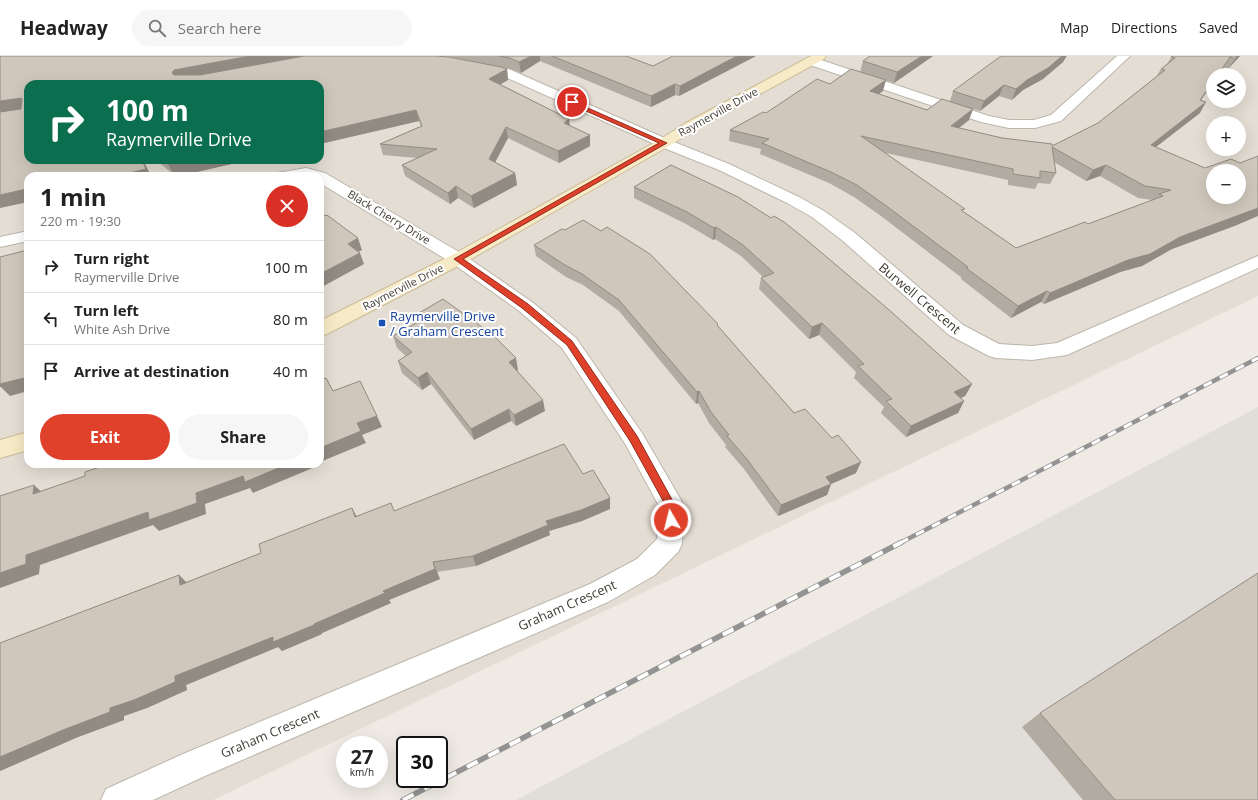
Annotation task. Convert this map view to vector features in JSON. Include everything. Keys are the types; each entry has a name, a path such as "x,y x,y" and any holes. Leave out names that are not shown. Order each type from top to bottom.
{"street":[{"path":"815,58 986,119 1008,124 1035,124 1056,118 1124,56"},
{"name":"Raymerville Drive","path":"324,327 458,259 664,143 691,126 815,58"},
{"name":"Burwell Crescent","path":"466,64 507,73 664,143 724,167 818,214 849,238 956,330 996,351 1032,353 1060,350 1258,261"},
{"name":"Black Cherry Drive","path":"324,178 458,259"},
{"path":"0,242 24,237"},
{"name":"Graham Crescent","path":"118,800 194,765 599,592 646,567 669,544 672,508 634,439 570,343 525,306 458,259"},
{"path":"0,449 24,442"}],"shaded area":[{"path":"0,56 1258,56 1258,296 346,736 336,736 336,741 213,800 0,800"},
{"path":"1258,407 1258,800 516,800"}],"building":[{"path":"0,56 250,56 174,70 172,73 174,75 200,75 304,56 436,56 449,57 507,69 489,79 569,119 564,123 590,135 558,151 506,127 489,159 515,173 471,196 456,186 448,193 402,165 437,149 380,144 422,126 416,110 324,131 324,80 24,80 24,164 144,164 146,169 133,172 24,172 24,189 0,195 0,112 21,109 22,98 0,101"},
{"path":"499,56 531,56 519,62 510,58"},
{"path":"552,56 626,56 653,66 673,56 737,56 680,86 675,84 651,96"},
{"path":"870,56 922,56 897,72 863,61"},
{"path":"1001,56 1062,56 1048,68 1027,80 1016,89 1004,85 984,101 953,91"},
{"path":"1237,56 1235,59 1230,57 1223,68 1206,68 1206,92 1200,100 1206,102 1151,145 1206,168 1206,204 1246,204 1246,164 1217,164 1231,159 1240,163 1258,156 1258,208 1180,237 1150,254 1128,260 1050,293 1047,291 1018,306 857,185 831,172 762,143 769,139 730,130 763,112 766,113 817,79 830,84 851,69 886,80 870,91 927,110 942,99 973,109 951,126 1002,138 1052,144 1052,146 1098,123 1165,70 1161,69 1175,58 1171,57","holes":["861,136 1013,169 1013,174 1040,178 1040,171 1056,173 1052,147 1093,170 1106,165 1145,186 1171,190 1159,194 1163,196 1088,224 1085,222 1016,248 961,210 965,209"]},
{"path":"671,165 738,197 771,218 774,216 809,242 888,309 972,384 954,392 964,401 911,426 886,401 892,399 858,366 864,364 822,323 812,327 761,278 774,273 743,245 716,227 714,228 687,212 634,187"},
{"path":"324,215 327,215 358,238 348,244 360,253 324,272"},
{"path":"583,220 601,231 607,227 650,254 718,324 717,325 794,413 805,409 832,438 838,435 861,462 826,477 831,484 781,505 746,458 727,436 729,435 711,412 699,391 697,392 619,300 582,274 534,245 562,229 565,230"},
{"path":"24,251 24,378 0,384 0,257"},
{"path":"443,299 493,335 516,358 509,362 543,400 514,415 509,409 471,429 427,372 418,378 398,361 412,352 393,336 425,318 419,313"},
{"path":"326,378 333,391 360,381 377,416 357,423 361,431 324,446 324,379"},
{"path":"564,444 583,474 593,470 610,498 581,510 546,521 548,525 473,556 433,562 435,569 383,591 385,593 314,625 273,642 273,637 175,676 175,682 134,700 110,708 110,712 0,757 0,643 179,575 180,585 261,553 259,544 352,508 355,517 391,503 394,511"},
{"path":"97,468 278,468 245,482 243,476 196,493 197,503 149,520 148,512 26,555 26,564 0,573 0,496 34,485 33,494 85,476 85,472"},
{"path":"1258,573 1258,800 1115,800 1040,713"}],"railway":[{"path":"900,543 1258,358"},
{"path":"403,800 902,542"}],"place":[{"name":"Raymerville Drive / Graham Crescent","path":"382,323"}],"route":[{"path":"572,102 664,143 458,259 525,306 570,343 634,439 672,508 671,520"}]}
